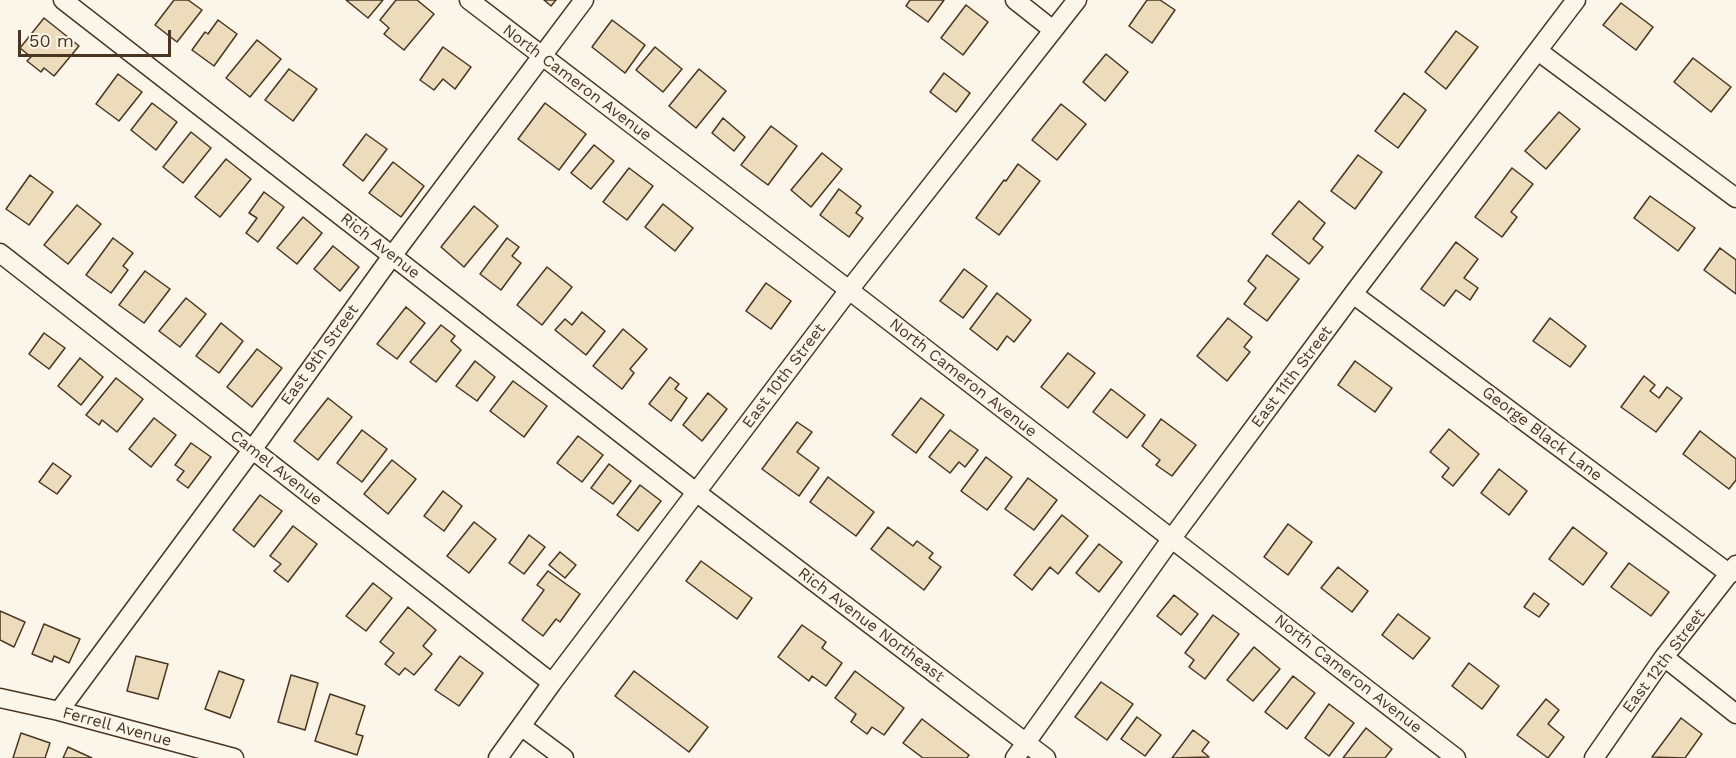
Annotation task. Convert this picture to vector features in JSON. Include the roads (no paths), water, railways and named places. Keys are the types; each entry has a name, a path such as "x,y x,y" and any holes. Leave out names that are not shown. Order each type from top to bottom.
{"street":[{"name":"Rich Avenue","path":"63,0 696,492"},
{"name":"North Cameron Avenue","path":"469,0 540,57 849,290 1456,758"},
{"name":"East 9th Street","path":"59,711 252,450 392,255 584,0"},
{"path":"1015,0 1053,30"},
{"name":"East 10th Street","path":"498,758 552,683 849,290 1077,0"},
{"name":"East 11th Street","path":"1015,758 1172,538 1576,0"},
{"path":"1538,51 1736,198"},
{"name":"Camel Avenue","path":"0,253 552,683"},
{"name":"George Black Lane","path":"1353,294 1733,569"},
{"name":"Rich Avenue Northeast","path":"696,492 1046,758"},
{"name":"East 12th Street","path":"1594,758 1665,657 1733,569"},
{"path":"1665,657 1736,714"},
{"name":"Ferrell Avenue","path":"0,698 59,711 234,758"},
{"path":"521,726 564,758"}]}
